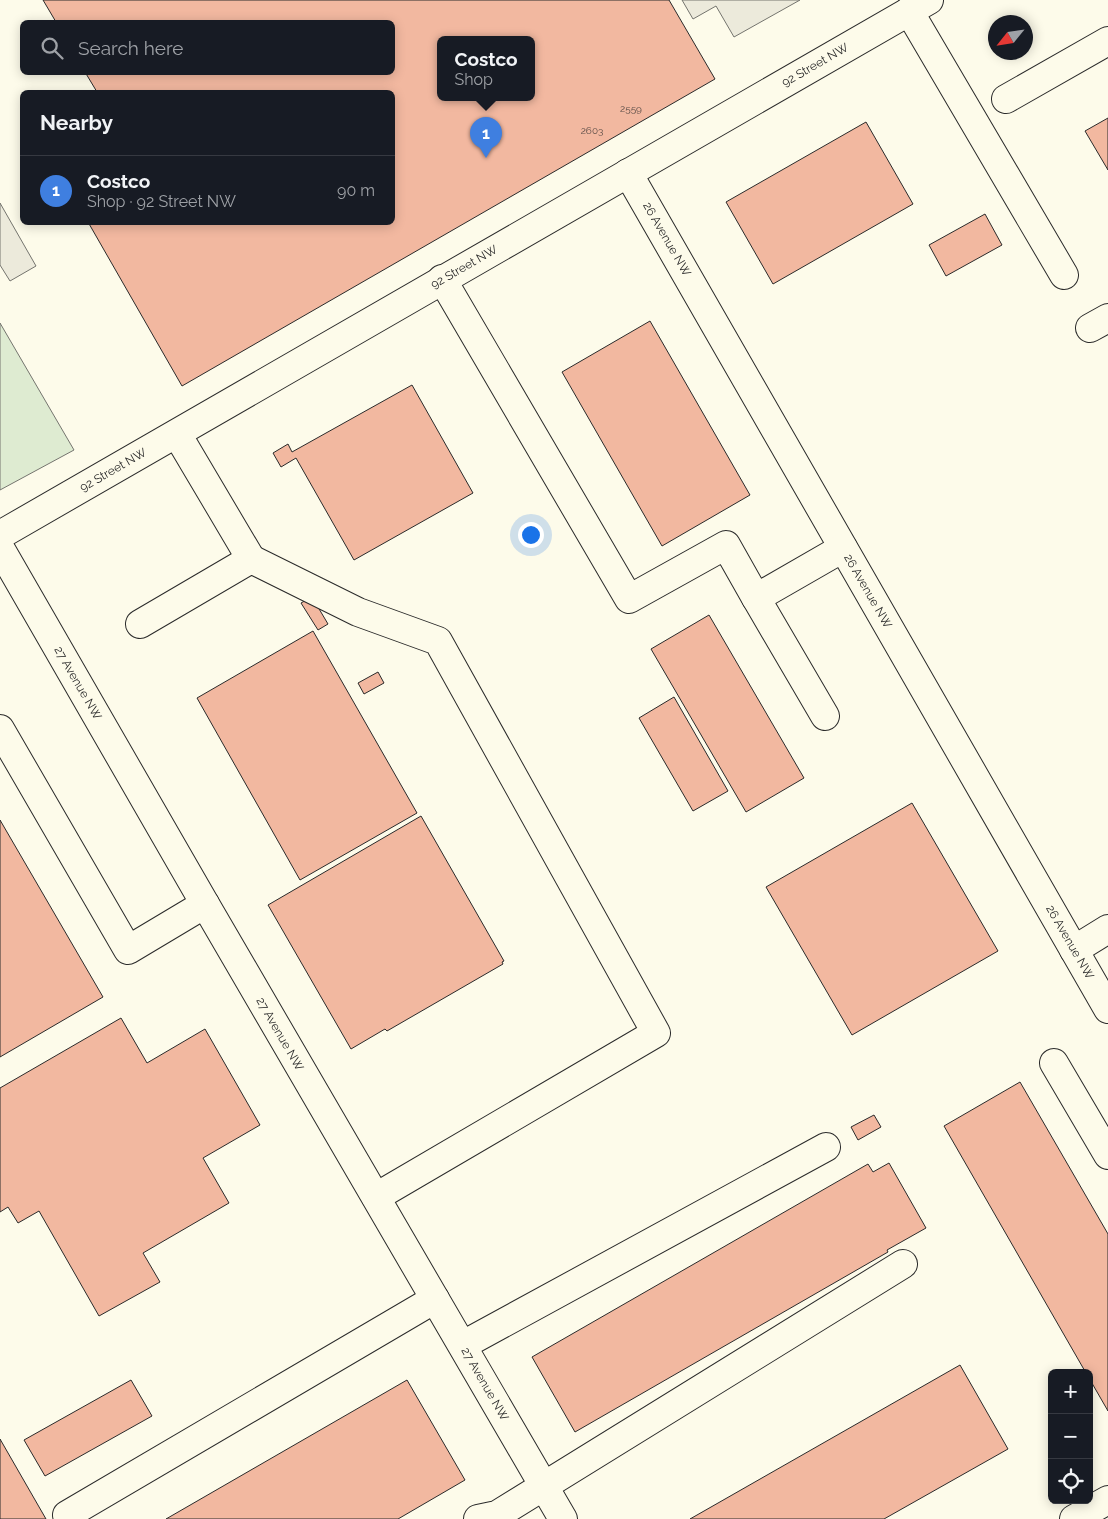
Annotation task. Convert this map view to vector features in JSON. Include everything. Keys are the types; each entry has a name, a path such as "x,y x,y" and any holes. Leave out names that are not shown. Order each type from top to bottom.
{"street":[{"name":"92 Street NW","path":"0,534 919,6"},
{"path":"919,6 1064,275"},
{"path":"1006,99 1108,41"},
{"name":"26 Avenue NW","path":"628,173 1108,1009"},
{"path":"442,279 629,599 726,545 824,716"},
{"path":"177,434 251,559 358,612 438,641 656,1032 376,1197"},
{"name":"27 Avenue NW","path":"0,548 204,904 563,1519"},
{"path":"756,598 843,548"},
{"path":"140,624 251,559"},
{"path":"0,729 128,950 204,904"},
{"path":"1074,950 1108,929"},
{"path":"1054,1063 1108,1155"},
{"path":"462,1345 826,1147"},
{"path":"478,1519 497,1514 903,1264"},
{"path":"69,1519 67,1515 435,1299"},
{"path":"1074,1519 1108,1500"}],"green space":[{"path":"0,323 74,450 0,490"}],"shaded area":[{"path":"682,0 800,0 734,37 716,6 693,19"},
{"path":"0,203 36,266 10,281 0,265"}],"building":[{"path":"43,0 669,0 715,79 182,386 90,225 395,225 395,90 96,90 87,75 395,75 395,20 55,20"},
{"path":"1108,118 1108,170 1085,131"},
{"path":"866,122 913,204 773,284 726,202"},
{"path":"985,214 1002,245 946,276 929,245"},
{"path":"650,321 750,495 662,546 562,372"},
{"path":"412,385 473,493 354,560 296,458 281,467 273,453 288,444 292,452"},
{"path":"312,597 328,624 318,630 301,603"},
{"path":"709,615 804,778 746,812 651,649"},
{"path":"313,631 417,813 300,880 197,698"},
{"path":"378,672 384,683 364,694 358,683"},
{"path":"674,697 728,791 693,811 639,718"},
{"path":"912,803 998,951 852,1035 766,887"},
{"path":"421,816 504,961 502,962 503,964 387,1031 385,1029 351,1049 268,905"},
{"path":"0,820 103,997 0,1057"},
{"path":"121,1018 147,1063 205,1029 260,1125 203,1158 229,1203 143,1253 160,1282 99,1316 39,1211 18,1223 8,1207 0,1212 0,1088"},
{"path":"1020,1082 1108,1234 1108,1411 1093,1385 1093,1369 1084,1369 944,1126"},
{"path":"874,1115 881,1127 858,1140 851,1127"},
{"path":"889,1163 926,1228 887,1250 888,1252 575,1432 532,1357 868,1164 873,1172"},
{"path":"960,1365 1008,1449 884,1519 690,1519"},
{"path":"131,1380 152,1416 45,1476 24,1440"},
{"path":"407,1380 465,1480 398,1519 166,1519"},
{"path":"0,1439 46,1519 0,1519"}],"place":[{"name":"Costco","path":"486,158"}]}
